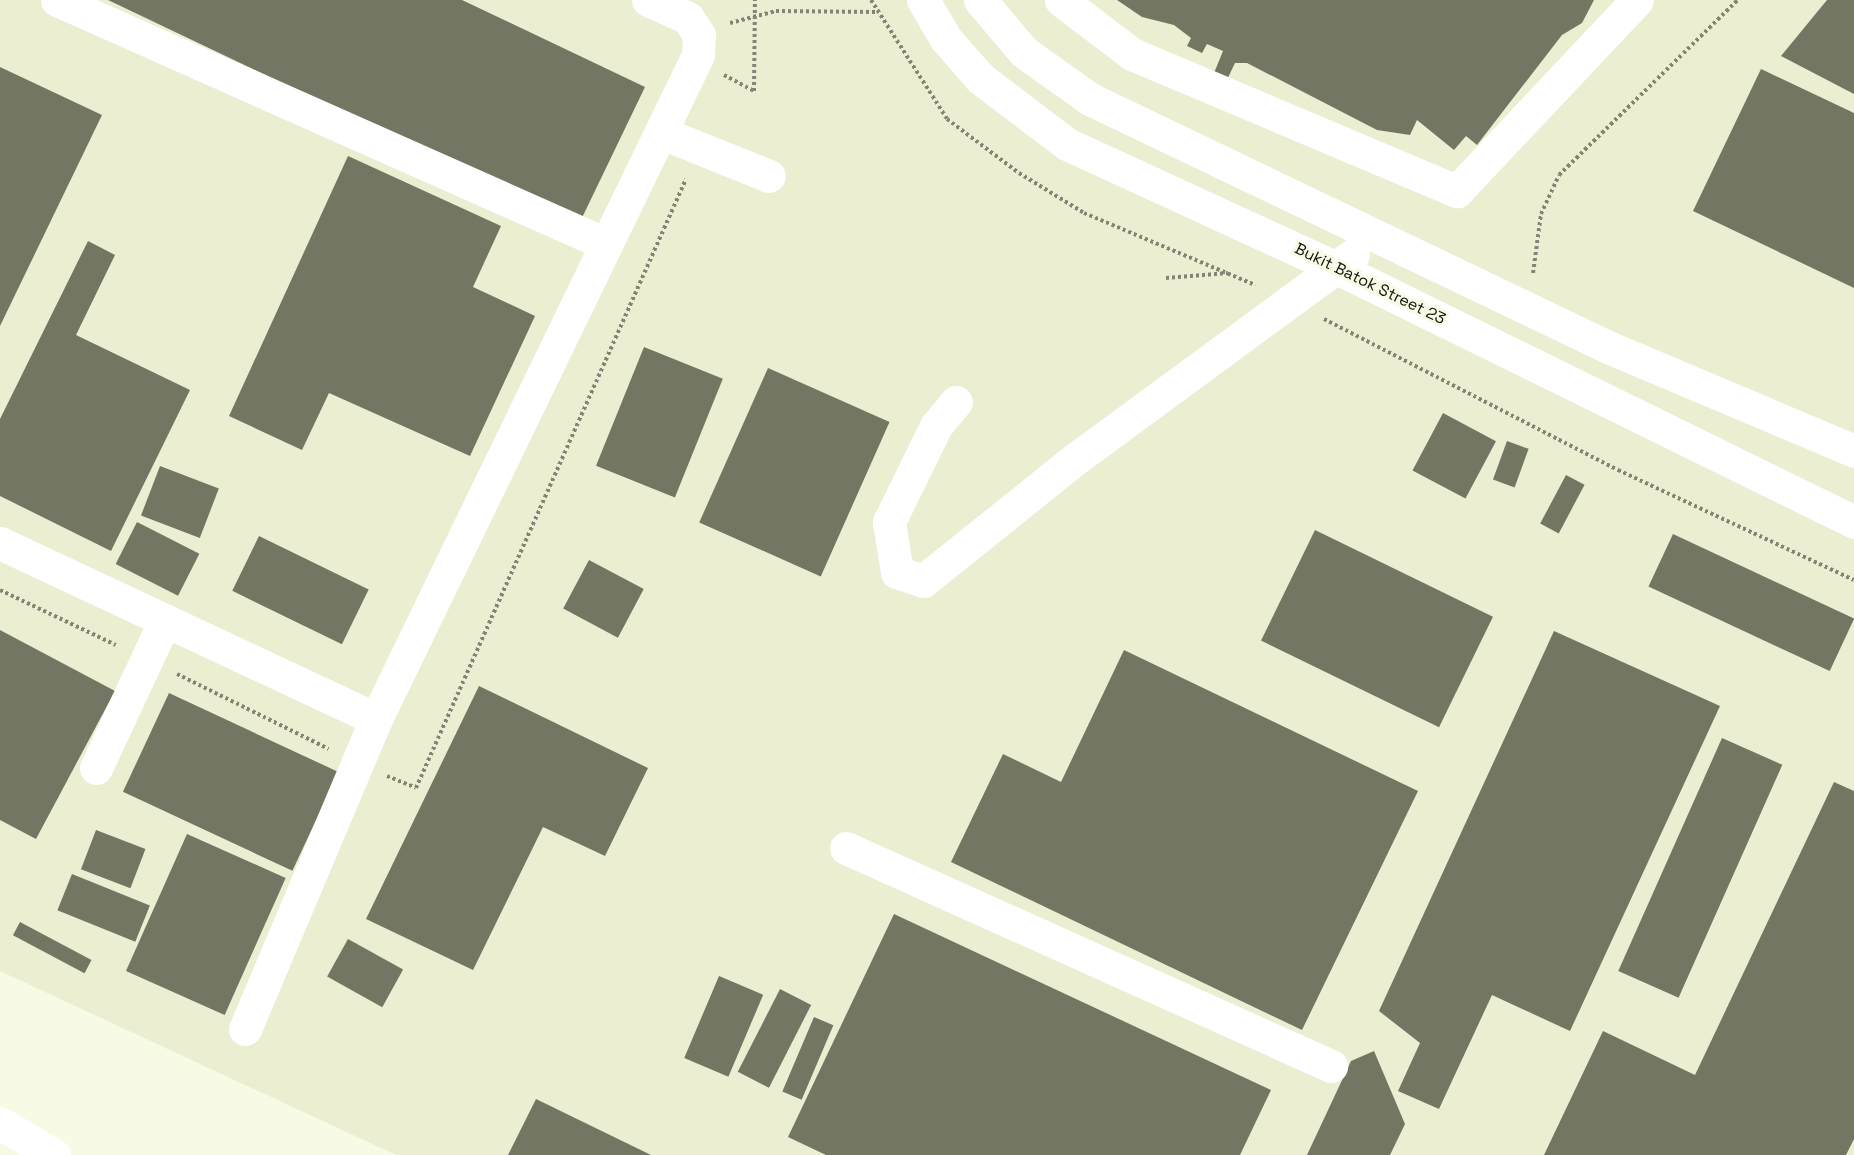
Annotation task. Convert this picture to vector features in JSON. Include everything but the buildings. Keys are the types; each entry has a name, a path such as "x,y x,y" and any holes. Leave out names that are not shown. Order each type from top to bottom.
{"main road":[{"path":"57,0 606,244"},
{"path":"245,1029 376,719 662,133 698,54 699,35 688,18 648,0"},
{"name":"Bukit Batok Street 23","path":"923,0 946,39 980,78 1047,131 1339,269 1854,522"},
{"path":"980,0 1024,52 1090,99 1529,309 1854,451"},
{"path":"1061,0 1132,54 1457,191 1637,0"},
{"path":"662,133 769,176"},
{"path":"956,402 936,426 889,522 897,572 923,581 1078,457 1339,269 1374,235"},
{"path":"0,543 376,719"},
{"path":"96,768 150,661 165,620"},
{"path":"846,848 1331,1066"},
{"path":"0,1123 54,1155"}],"path":[{"path":"719,81 730,76 754,91 758,13 755,0"},
{"path":"871,0 874,12 947,119 1019,173 1084,213 1230,273 1618,470 1854,580"},
{"path":"1529,309 1541,214 1559,175 1738,0"},
{"path":"699,35 758,13 874,12"},
{"path":"0,590 358,763 416,788 699,148"},
{"path":"1166,278 1230,273"}],"shaded area":[{"path":"0,0 1854,0 1854,1155 396,1155 0,971"}]}
